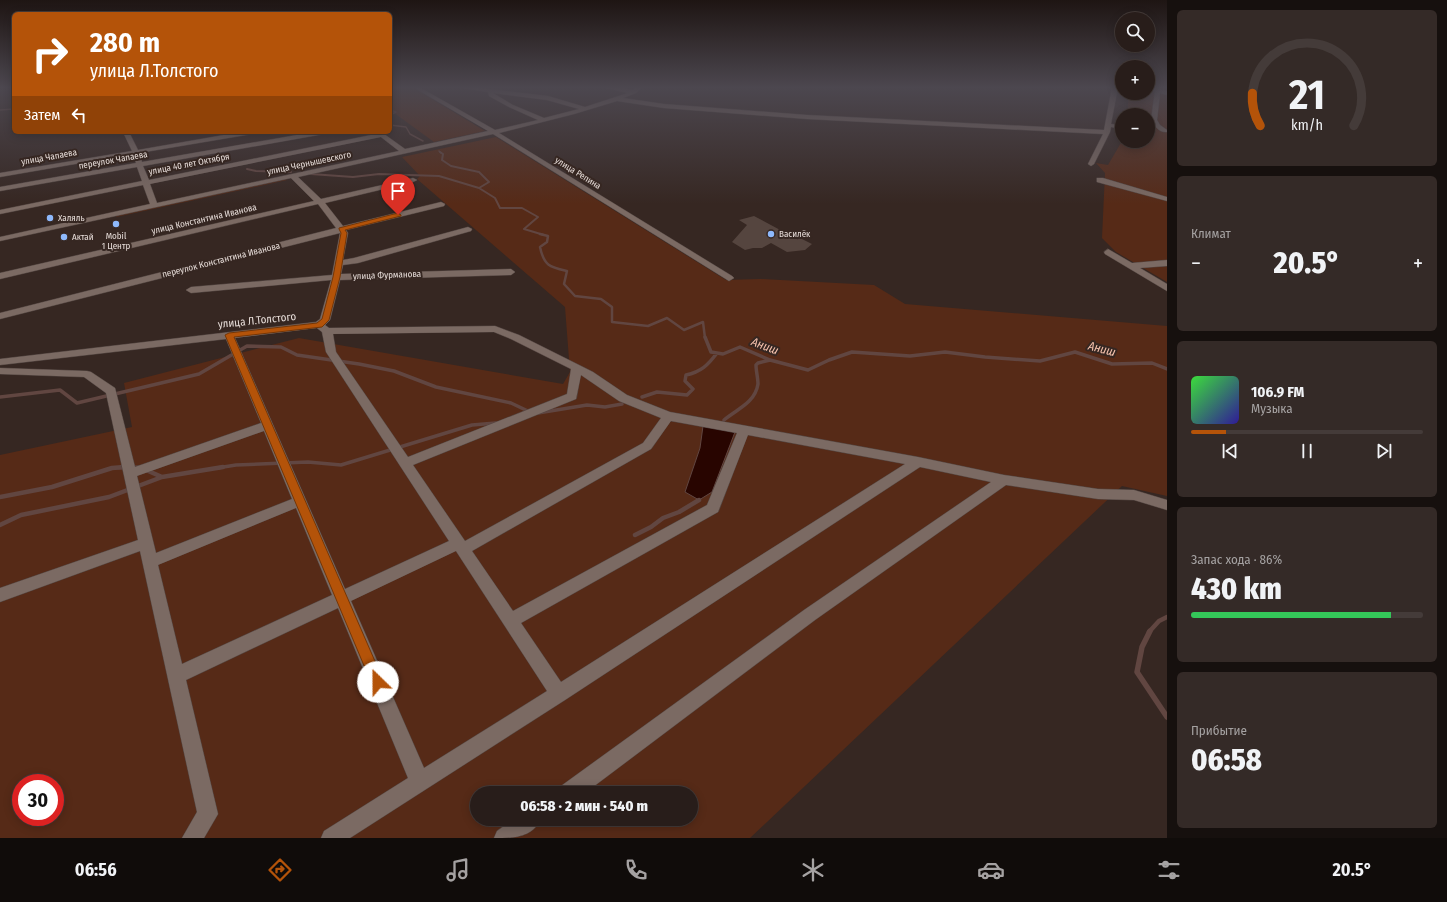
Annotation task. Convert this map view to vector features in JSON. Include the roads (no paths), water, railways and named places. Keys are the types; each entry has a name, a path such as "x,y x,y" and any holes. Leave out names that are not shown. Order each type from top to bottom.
{"street":[{"name":"улица Репина","path":"484,126 729,278"},
{"name":"улица Чернышевского","path":"0,239 405,152 518,126"},
{"path":"982,126 1107,132"},
{"path":"1091,164 1107,132 1108,126"},
{"path":"127,134 135,151 154,206"},
{"name":"улица Чапаева","path":"0,176 238,134"},
{"name":"переулок Чапаева","path":"0,189 269,140 310,134"},
{"name":"улица 40 лет Октября","path":"0,212 286,154 372,134"},
{"path":"378,134 405,152"},
{"path":"269,140 286,154"},
{"path":"292,176 320,202 344,233 336,277 323,328 331,352 559,694"},
{"name":"улица Константина Иванова","path":"0,276 413,180"},
{"path":"1100,180 1167,199"},
{"name":"переулок Константина Иванова","path":"0,316 441,204"},
{"path":"339,263 355,261 468,229"},
{"path":"1108,252 1167,288"},
{"path":"1130,266 1167,263"},
{"name":"улица Фурманова","path":"191,290 336,277 511,272"},
{"name":"улица Л.Толстого","path":"0,362 229,335 323,328 495,329 515,337 589,374 623,398 668,416 918,462 1004,480 1098,494 1134,495 1167,505"},
{"path":"229,335 420,782"},
{"path":"405,463 572,396 577,368"},
{"path":"0,371 87,374 111,391 208,814 192,838"},
{"path":"176,676 341,598 461,546 647,446 668,416"},
{"path":"130,474 267,425"},
{"path":"511,621 713,508 744,430"},
{"path":"331,838 559,694 918,462"},
{"path":"578,786 628,751 781,636 1004,480"},
{"path":"150,562 300,501"},
{"path":"0,595 145,543"},
{"path":"504,838 521,826"}],"waterway":[{"name":"Аниш","path":"399,126 406,127 410,134 423,141"},
{"name":"Аниш","path":"440,152 443,154 442,160 451,166 479,172 489,182 479,188"},
{"path":"247,169 256,171 291,172"},
{"path":"311,174 353,177 379,174 439,176 479,188"},
{"name":"Аниш","path":"479,188 495,198 500,208 522,208 538,217 524,229 544,235"},
{"name":"Аниш","path":"540,234 544,235"},
{"name":"Аниш","path":"544,235 548,236 547,242 540,247 546,262 552,267 567,271 564,284 575,296 601,299 612,307 612,322 648,326 667,318 684,330 703,322 705,338"},
{"name":"Аниш","path":"705,337 711,352 717,353"},
{"path":"0,397 60,390 77,403 199,374 247,346 281,347 297,355 359,364 394,371 436,387 511,403 530,412"},
{"name":"Аниш","path":"717,353 723,354 740,347 770,360"},
{"name":"Аниш","path":"770,360 808,370 829,360 852,352 910,356 945,352 985,357 1040,361 1075,352 1112,364 1152,363 1167,369"},
{"path":"642,397 657,392 687,395 693,389 685,381 686,375 696,372 704,367 717,353"},
{"path":"724,420 745,405 753,396 758,384 756,365 758,363 770,360"},
{"path":"538,413 587,405 605,407 622,404"},
{"path":"217,468 236,465 308,462 341,465 472,425 496,423"},
{"path":"112,468 124,467"},
{"path":"112,468 140,467"},
{"path":"162,477 223,467"},
{"path":"0,497 52,487 112,468"},
{"path":"146,470 162,477"},
{"path":"0,525 21,515 109,497 162,477"},
{"path":"635,535 651,527 663,518 679,512 699,500"},
{"path":"1149,632 1159,621 1167,617"},
{"path":"1150,631 1142,647 1137,672 1167,717"}],"place":[{"name":"Халяль","path":"50,218"},
{"name":"Mobil 1 Центр","path":"116,224"},
{"name":"Василёк","path":"771,234"},
{"name":"Актай","path":"64,237"}]}
